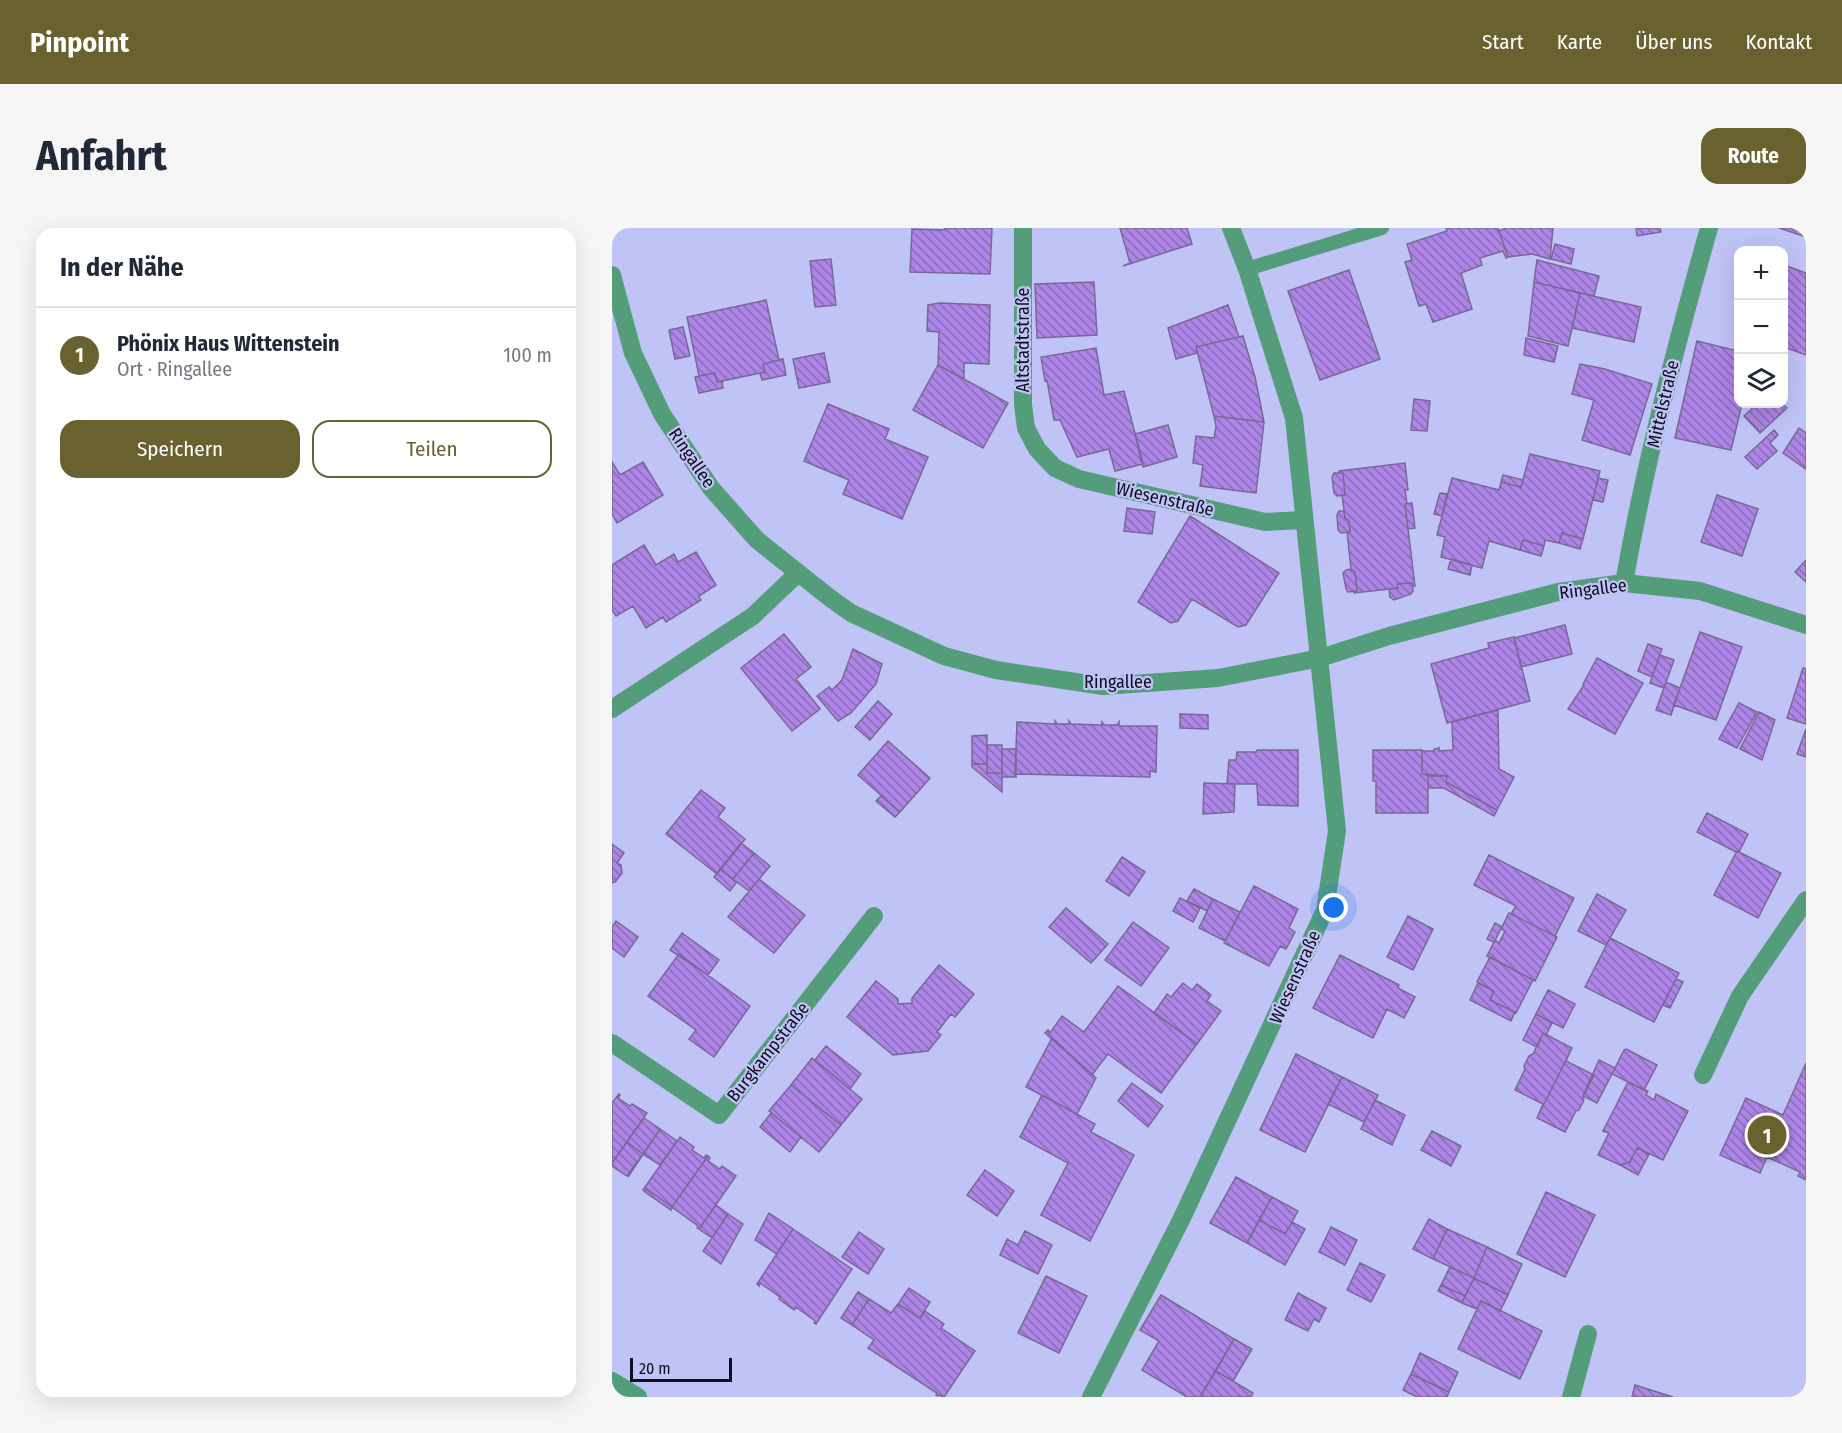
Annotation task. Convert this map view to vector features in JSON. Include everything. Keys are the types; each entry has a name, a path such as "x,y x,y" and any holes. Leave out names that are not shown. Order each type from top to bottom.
{"street":[{"name":"Altstadtstraße","path":"1023,228 1023,405 1026,428 1037,449"},
{"name":"Wiesenstraße","path":"1091,1397 1182,1218 1325,910 1337,831 1294,418 1247,269 1231,228"},
{"name":"Mittelstraße","path":"1624,583 1637,512 1685,312 1709,228"},
{"name":"Ringallee","path":"612,275 633,353 662,414 711,488 757,540 797,574 851,613 944,656 996,670 1103,686 1218,678 1320,658 1389,636 1558,592 1624,583 1700,591 1806,625"},
{"name":"Wiesenstraße","path":"1037,449 1055,468 1079,479 1265,522 1303,520"},
{"path":"612,709 753,616 797,574"},
{"path":"1703,1075 1740,996 1806,900"},
{"name":"Burgkampstraße","path":"612,1042 719,1115 874,916"},
{"path":"1571,1397 1588,1334"},
{"path":"612,1381 638,1397"}],"lane":[{"path":"1247,269 1382,228"}],"building":[{"path":"945,228 992,228 990,274 910,272 912,229 945,230"},
{"path":"1120,228 1187,228 1192,244 1123,266 1130,263"},
{"path":"1446,228 1498,228 1508,257 1506,258 1503,251 1480,258 1482,265 1461,273 1472,309 1433,322 1426,304 1419,306 1405,262 1412,260 1407,244 1447,231"},
{"path":"1506,228 1553,228 1550,259 1532,254 1508,257 1499,231"},
{"path":"1636,228 1660,228 1661,232 1637,236"},
{"path":"1779,228 1806,228 1806,237"},
{"path":"1555,244 1574,249 1571,264 1551,259"},
{"path":"831,259 836,305 815,307 810,261"},
{"path":"1537,260 1599,276 1594,296 1534,282"},
{"path":"1788,266 1806,273 1806,355 1788,348"},
{"path":"1349,270 1380,359 1320,380 1288,291"},
{"path":"1094,282 1097,335 1037,338 1035,284"},
{"path":"1534,282 1580,293 1568,346 1528,336"},
{"path":"1580,293 1641,307 1634,342 1572,328"},
{"path":"766,300 779,360 763,364 765,372 717,382 715,373 699,376 687,317"},
{"path":"940,303 990,305 989,364 964,363 964,379 938,365 939,332 927,331 928,305"},
{"path":"1228,305 1239,337 1196,347 1197,353 1176,359 1168,328"},
{"path":"683,327 690,356 675,359 669,330"},
{"path":"1243,336 1255,377 1264,422 1214,416 1196,347"},
{"path":"1526,338 1558,346 1554,362 1524,355"},
{"path":"1697,341 1734,350 1734,408 1741,408 1731,450 1675,438"},
{"path":"1096,348 1104,395 1124,391 1143,464 1115,471 1109,449 1077,457 1060,420 1054,420 1041,357"},
{"path":"824,353 830,382 799,388 793,359"},
{"path":"783,359 786,375 762,380 760,373 765,372 763,364"},
{"path":"1580,364 1605,369 1652,384 1630,455 1582,440 1594,400 1572,394"},
{"path":"938,365 1008,403 983,448 913,410"},
{"path":"715,373 717,382 722,381 723,388 699,393 695,377"},
{"path":"1414,399 1430,401 1427,431 1411,430"},
{"path":"828,404 889,429 885,439 928,457 902,519 843,494 849,480 804,461"},
{"path":"1753,408 1787,408 1760,433 1744,416"},
{"path":"1214,416 1264,422 1256,493 1200,486 1203,465 1193,463 1196,436 1214,438 1216,426"},
{"path":"1168,425 1177,457 1143,467 1135,434"},
{"path":"1799,428 1806,433 1806,469 1783,453"},
{"path":"1774,430 1778,435 1770,443 1777,451 1757,469 1745,457"},
{"path":"1530,454 1600,471 1583,539 1562,533 1559,543 1545,540 1544,546 1523,540 1520,550 1489,541 1482,568 1441,557 1445,537 1437,535 1452,478 1499,490 1501,482 1521,487"},
{"path":"612,462 620,475 643,462 663,495 617,523 612,514"},
{"path":"1405,463 1408,490 1405,490 1407,504 1405,504 1415,586 1412,583 1397,584 1398,588 1354,593 1353,591 1357,591 1355,572 1351,569 1347,532 1350,532 1349,521 1345,518 1342,495 1345,495 1343,473 1339,471"},
{"path":"1334,473 1343,473 1345,495 1337,496 1334,493 1332,477"},
{"path":"1503,475 1523,480 1521,487 1501,482"},
{"path":"1598,478 1608,480 1603,502 1593,500"},
{"path":"1440,493 1447,494 1442,516 1434,514"},
{"path":"1717,495 1758,509 1742,556 1701,542"},
{"path":"1412,503 1415,528 1408,529 1405,504"},
{"path":"1127,508 1155,512 1152,534 1124,531"},
{"path":"1339,511 1344,511 1345,518 1349,521 1350,532 1341,533 1338,530"},
{"path":"1190,516 1279,573 1246,625 1238,627 1192,599 1178,621 1171,623 1138,602"},
{"path":"1562,533 1583,539 1580,549 1559,543"},
{"path":"1523,540 1544,546 1541,556 1520,550"},
{"path":"644,545 656,565 674,554 678,562 696,552 716,585 699,596 701,600 666,622 663,617 646,628 633,606 616,616 612,610 612,565"},
{"path":"1451,559 1472,565 1470,575 1448,569"},
{"path":"1806,560 1806,582 1795,572"},
{"path":"1351,569 1355,572 1357,591 1348,592 1343,573"},
{"path":"1412,583 1411,594 1394,600 1390,597 1389,589 1398,588 1397,584"},
{"path":"1565,625 1572,654 1521,667 1514,638"},
{"path":"1700,632 1742,647 1716,720 1674,705"},
{"path":"784,634 811,667 796,679 820,709 792,731 741,668"},
{"path":"1514,637 1530,701 1447,723 1431,664 1489,648 1488,643"},
{"path":"1648,644 1662,649 1652,677 1638,671"},
{"path":"853,649 882,664 876,684 851,713 838,721 817,696 829,687 832,690 842,680"},
{"path":"1660,655 1674,660 1664,688 1650,683"},
{"path":"1597,658 1643,683 1615,734 1568,709 1584,685"},
{"path":"1803,668 1806,669 1806,724 1787,718"},
{"path":"1666,682 1680,688 1671,715 1656,710"},
{"path":"878,701 892,714 870,740 855,727"},
{"path":"1739,703 1757,712 1737,748 1719,739"},
{"path":"1498,710 1499,769 1514,777 1497,810 1446,782 1447,776 1422,774 1422,751 1434,751 1439,748 1439,751 1453,750 1452,722"},
{"path":"1759,712 1775,720 1762,760 1740,749"},
{"path":"1180,714 1208,715 1208,729 1180,728"},
{"path":"1055,721 1057,724 1069,724 1069,721 1071,724 1102,725 1102,722 1104,725 1117,725 1119,722 1119,726 1157,726 1156,772 1150,771 1150,777 1015,774 1017,722 1055,724"},
{"path":"1806,729 1806,757 1797,754"},
{"path":"987,735 987,764 972,764 972,736"},
{"path":"888,741 930,778 900,812 858,775"},
{"path":"987,745 1002,745 1002,773 987,773"},
{"path":"1002,749 1016,749 1016,777 1002,777"},
{"path":"1257,750 1298,750 1298,806 1258,805 1257,784 1227,784 1229,760 1236,760 1237,752 1257,752"},
{"path":"1373,750 1422,750 1422,774 1428,775 1428,813 1376,813"},
{"path":"972,764 987,764 987,773 1002,773 1002,792 972,767"},
{"path":"1428,776 1447,776 1446,782 1497,810 1494,816 1444,788 1428,788"},
{"path":"1204,783 1235,784 1234,812 1203,814"},
{"path":"701,790 725,808 718,817 745,839 717,874 666,834"},
{"path":"881,796 900,812 895,817 876,801"},
{"path":"1707,813 1748,834 1739,852 1697,832"},
{"path":"741,843 754,853 733,879 720,869"},
{"path":"612,844 624,853 617,863 621,865 622,873 612,883"},
{"path":"1737,851 1781,873 1758,918 1714,895"},
{"path":"754,853 770,866 749,891 733,879"},
{"path":"1489,855 1574,898 1555,936 1511,914 1516,906 1474,885"},
{"path":"1122,857 1145,872 1129,896 1106,881"},
{"path":"720,869 737,882 730,891 714,877"},
{"path":"759,879 805,915 774,953 728,917"},
{"path":"1254,886 1298,909 1289,928 1295,932 1286,949 1280,946 1269,966 1224,943"},
{"path":"1194,889 1213,899 1207,911 1187,901"},
{"path":"1597,894 1626,910 1606,945 1578,931"},
{"path":"1180,898 1200,908 1193,922 1173,911"},
{"path":"1213,899 1240,912 1225,941 1199,928"},
{"path":"1066,908 1108,944 1091,963 1049,927"},
{"path":"1509,913 1557,937 1535,981 1487,956 1495,940 1499,943 1505,931 1501,929"},
{"path":"1408,916 1433,929 1413,970 1387,957"},
{"path":"616,921 638,937 624,957 612,948 612,927"},
{"path":"1133,922 1169,948 1141,986 1105,960"},
{"path":"1495,923 1502,927 1494,942 1487,939"},
{"path":"682,933 719,960 708,975 670,950"},
{"path":"1610,938 1679,973 1654,1022 1585,987"},
{"path":"679,954 750,1006 714,1057 689,1039 696,1030 648,996"},
{"path":"1340,955 1399,985 1398,988 1415,997 1404,1018 1387,1009 1373,1038 1313,1008"},
{"path":"1490,957 1533,980 1516,1013 1490,1000 1494,991 1477,982"},
{"path":"939,965 974,994 955,1017 951,1014 937,1032 941,1035 928,1051 893,1055 847,1017 876,981 898,999 898,1004 912,1003 912,998"},
{"path":"1676,979 1683,982 1670,1008 1663,1005"},
{"path":"1183,983 1192,990 1197,984 1211,995 1207,1001 1221,1011 1197,1044 1154,1013 1167,994 1171,997"},
{"path":"1478,983 1494,991 1490,1000 1515,1012 1511,1021 1470,1000"},
{"path":"1118,986 1197,1044 1161,1093 1108,1054 1092,1075 1045,1033 1048,1030 1050,1033 1062,1016 1084,1032"},
{"path":"1548,990 1575,1004 1563,1028 1536,1014"},
{"path":"1536,1014 1552,1023 1546,1035 1543,1033 1537,1047 1523,1040"},
{"path":"1543,1033 1572,1048 1537,1118 1543,1104 1515,1090 1525,1069 1524,1066 1529,1056 1533,1054"},
{"path":"1052,1038 1096,1078 1077,1114 1026,1087"},
{"path":"826,1046 861,1074 850,1089 815,1060"},
{"path":"1572,1048 1566,1061 1594,1075 1579,1110 1576,1111 1565,1132 1537,1118"},
{"path":"1626,1049 1657,1065 1644,1090 1612,1074"},
{"path":"1296,1054 1342,1077 1305,1152 1260,1130"},
{"path":"812,1058 862,1099 841,1125 791,1085"},
{"path":"1599,1060 1615,1068 1597,1103 1583,1096"},
{"path":"1806,1063 1806,1180 1798,1176 1800,1172 1767,1157 1760,1173 1720,1155 1746,1098 1783,1115"},
{"path":"1342,1077 1378,1095 1364,1122 1328,1104"},
{"path":"1628,1082 1648,1091 1646,1095 1654,1100 1656,1094 1688,1111 1663,1160 1637,1148 1630,1162 1620,1165 1598,1155 1609,1133 1603,1131"},
{"path":"1132,1083 1163,1106 1148,1127 1118,1101"},
{"path":"791,1085 841,1125 819,1152 769,1111"},
{"path":"619,1094 618,1098 647,1113 612,1163 612,1103"},
{"path":"1042,1095 1095,1124 1091,1132 1134,1155 1090,1241 1041,1215 1068,1163 1020,1137"},
{"path":"1375,1100 1405,1115 1392,1145 1361,1129"},
{"path":"771,1113 801,1137 790,1152 760,1127"},
{"path":"644,1118 660,1129 628,1177 643,1154 627,1142"},
{"path":"660,1129 677,1141 660,1165 643,1154"},
{"path":"1432,1131 1461,1146 1451,1166 1421,1150"},
{"path":"680,1137 694,1147 692,1150 704,1158 708,1156 672,1207 647,1189 645,1192 643,1190"},
{"path":"627,1142 643,1154 627,1176 612,1166 612,1163"},
{"path":"1637,1148 1649,1154 1638,1175 1620,1165 1630,1162"},
{"path":"708,1156 710,1158 708,1161 720,1169 722,1166 736,1176 699,1229 672,1207"},
{"path":"985,1170 1014,1191 997,1216 967,1195"},
{"path":"1236,1177 1272,1197 1247,1243 1210,1223"},
{"path":"647,1189 672,1207 671,1210 645,1192"},
{"path":"1546,1192 1595,1215 1565,1277 1517,1254"},
{"path":"1272,1197 1298,1211 1285,1234 1259,1220"},
{"path":"716,1205 728,1214 712,1238 699,1229"},
{"path":"769,1213 793,1229 777,1254 755,1240"},
{"path":"728,1214 743,1224 721,1264 703,1251"},
{"path":"1429,1219 1447,1229 1433,1259 1413,1249"},
{"path":"1259,1220 1285,1234 1292,1222 1305,1229 1285,1265 1247,1243"},
{"path":"1331,1227 1357,1240 1345,1265 1319,1252"},
{"path":"793,1229 852,1269 816,1324 796,1307 794,1310 779,1299 780,1297 760,1283 759,1286 757,1284"},
{"path":"1447,1229 1487,1247 1474,1278 1433,1259"},
{"path":"1025,1231 1052,1245 1038,1274 1000,1255 1007,1239 1018,1245"},
{"path":"859,1232 884,1249 868,1274 842,1257"},
{"path":"1487,1247 1522,1264 1508,1295 1474,1278"},
{"path":"1360,1263 1385,1275 1371,1302 1347,1290"},
{"path":"1450,1267 1474,1278 1465,1296 1441,1285"},
{"path":"1046,1276 1087,1296 1059,1353 1018,1333"},
{"path":"1474,1278 1508,1295 1500,1311 1481,1301 1477,1309 1462,1303"},
{"path":"1441,1285 1465,1296 1462,1303 1438,1291"},
{"path":"909,1288 930,1302 920,1318 898,1304"},
{"path":"858,1292 869,1299 852,1325 841,1318"},
{"path":"1298,1293 1326,1308 1319,1322 1314,1319 1308,1331 1285,1320"},
{"path":"1161,1295 1234,1339 1200,1397 1187,1397 1142,1370 1159,1341 1140,1330"},
{"path":"869,1299 891,1313 898,1304 920,1318 925,1311 944,1324 941,1328 975,1351 944,1397 936,1395 937,1393 868,1348 874,1340 852,1325"},
{"path":"1481,1301 1542,1331 1520,1379 1458,1349"},
{"path":"1234,1339 1252,1349 1233,1381 1216,1371"},
{"path":"1420,1353 1458,1372 1449,1392 1411,1374"},
{"path":"1216,1371 1253,1393 1251,1397 1200,1397"},
{"path":"1411,1374 1449,1392 1447,1397 1417,1397 1403,1390"},
{"path":"1635,1385 1673,1397 1632,1397"}],"place":[{"name":"Phönix Haus Wittenstein","path":"1767,1135"}]}
